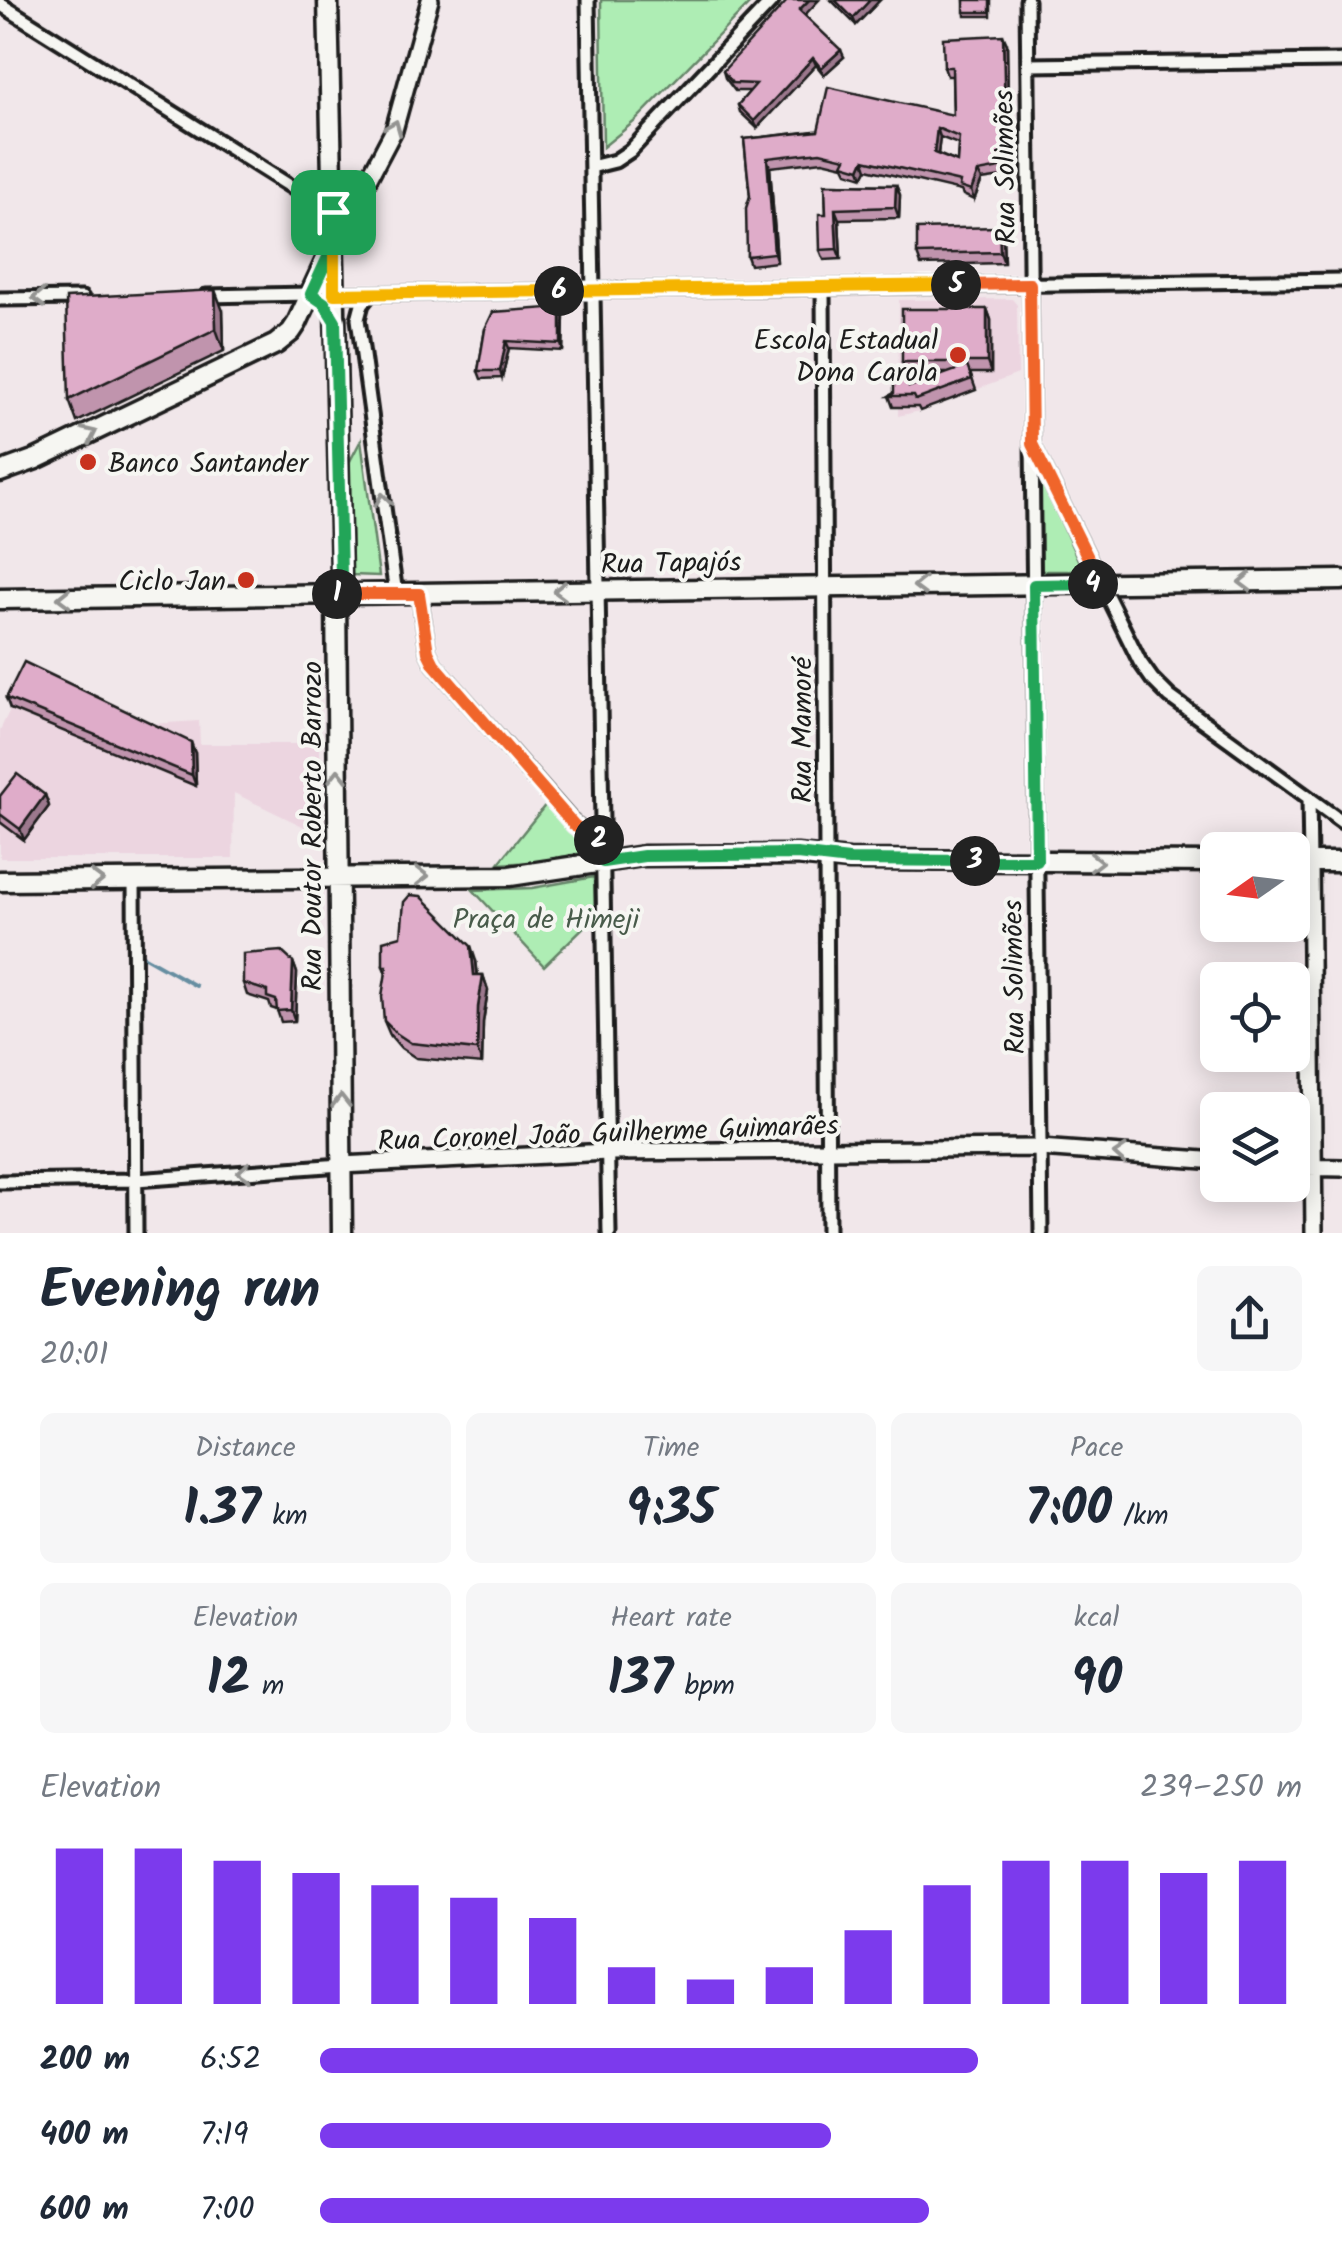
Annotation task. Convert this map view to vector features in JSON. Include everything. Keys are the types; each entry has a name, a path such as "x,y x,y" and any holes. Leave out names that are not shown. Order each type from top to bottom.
{"main road":[{"name":"Rua Doutor Roberto Barrozo","path":"328,0 341,576 336,594 342,1233"},
{"path":"0,472 36,459 276,344 291,332 334,244"},
{"path":"311,294 324,303 335,321"},
{"name":"Rua Tapajós","path":"0,600 1342,580"},
{"path":"0,881 510,876 658,855 1200,862"},
{"path":"1310,862 1342,862"}],"street":[{"path":"334,244 394,130 430,0"},
{"path":"588,0 609,1233"},
{"path":"591,167 614,162 630,151 773,0"},
{"name":"Rua Solimões","path":"1027,0 1041,1233"},
{"path":"0,4 333,212 354,206"},
{"path":"1028,65 1342,61"},
{"path":"334,294 1342,280"},
{"name":"Rua Mamoré","path":"824,287 828,1233"},
{"path":"194,296 311,294"},
{"path":"370,294 358,319 396,594"},
{"path":"0,299 97,298"},
{"path":"1032,444 1152,680 1342,822"},
{"path":"419,594 428,652 434,664 574,825 603,841"},
{"path":"1305,832 1309,798"},
{"path":"134,880 136,1233"},
{"path":"1304,942 1314,1233"},
{"name":"Rua Coronel João Guilherme Guimarães","path":"0,1182 136,1180 608,1152 1040,1148 1200,1160"},
{"path":"1310,1168 1342,1168"}],"shaded area":[{"name":"Escola Estadual Dona Carola","path":"1012,299 1017,305 1018,374 898,416 899,300"},
{"path":"28,673 133,725 199,721 200,744 319,744 319,834 234,793 233,858 0,858 0,730"}],"green space":[{"path":"601,0 753,0 635,121 603,147"},
{"path":"361,440 379,576 352,575 349,463"},
{"path":"1039,473 1083,571 1040,571"},
{"name":"Praça de Himeji","path":"547,803 592,851 537,862 498,864"},
{"name":"Praça de Himeji","path":"594,877 595,916 544,966 473,890 532,888"}],"building":[{"path":"788,0 809,0 799,10 841,50 821,68 813,58 754,121 738,105 756,84 732,83 723,71"},
{"path":"835,0 870,0 853,18"},
{"path":"964,0 990,0 990,12 964,12"},
{"path":"1003,35 1006,167 978,172 971,191 959,187 960,182 864,160 860,169 843,164 846,158 820,152 767,158 774,253 747,256 746,208 750,196 744,139 818,131 828,87 953,115 952,67 944,67 943,38","holes":["937,128 959,137 957,162 934,153"]},
{"path":"825,184 896,185 895,207 835,209 837,249 820,250 819,214 826,214"},
{"path":"999,227 1000,252 917,254 917,229"},
{"path":"215,290 216,329 69,400 66,298"},
{"path":"561,307 561,344 506,341 500,371 478,371 485,329 493,312"},
{"path":"902,309 987,309 987,362 902,362"},
{"path":"967,366 972,379 916,400 914,396 889,396 894,393 894,376 909,376 909,387"},
{"path":"24,662 191,742 192,775 6,698"},
{"path":"17,774 45,795 20,829 0,814 0,796"},
{"path":"410,895 421,896 471,946 474,975 483,975 477,1050 411,1043 384,1021 382,996 387,966 383,966 383,941 401,936 404,902"},
{"path":"281,951 293,962 291,1010 277,1011 276,1000 267,997 267,991 243,983 243,954"}],"waterway":[{"path":"141,955 196,986"}],"place":[{"name":"Escola Estadual Dona Carola","path":"958,355"},
{"name":"Banco Santander","path":"88,462"},
{"name":"Ciclo Jan","path":"246,580"}],"route":[{"path":"333,212 334,244 311,294 324,303 335,321 341,576 336,594 419,594 428,652 434,664 574,825 603,841 603,862 644,856 797,854 849,860 1037,861 1034,585 1101,584 1032,444 1030,284 334,294 334,244 354,206 333,212"}]}
